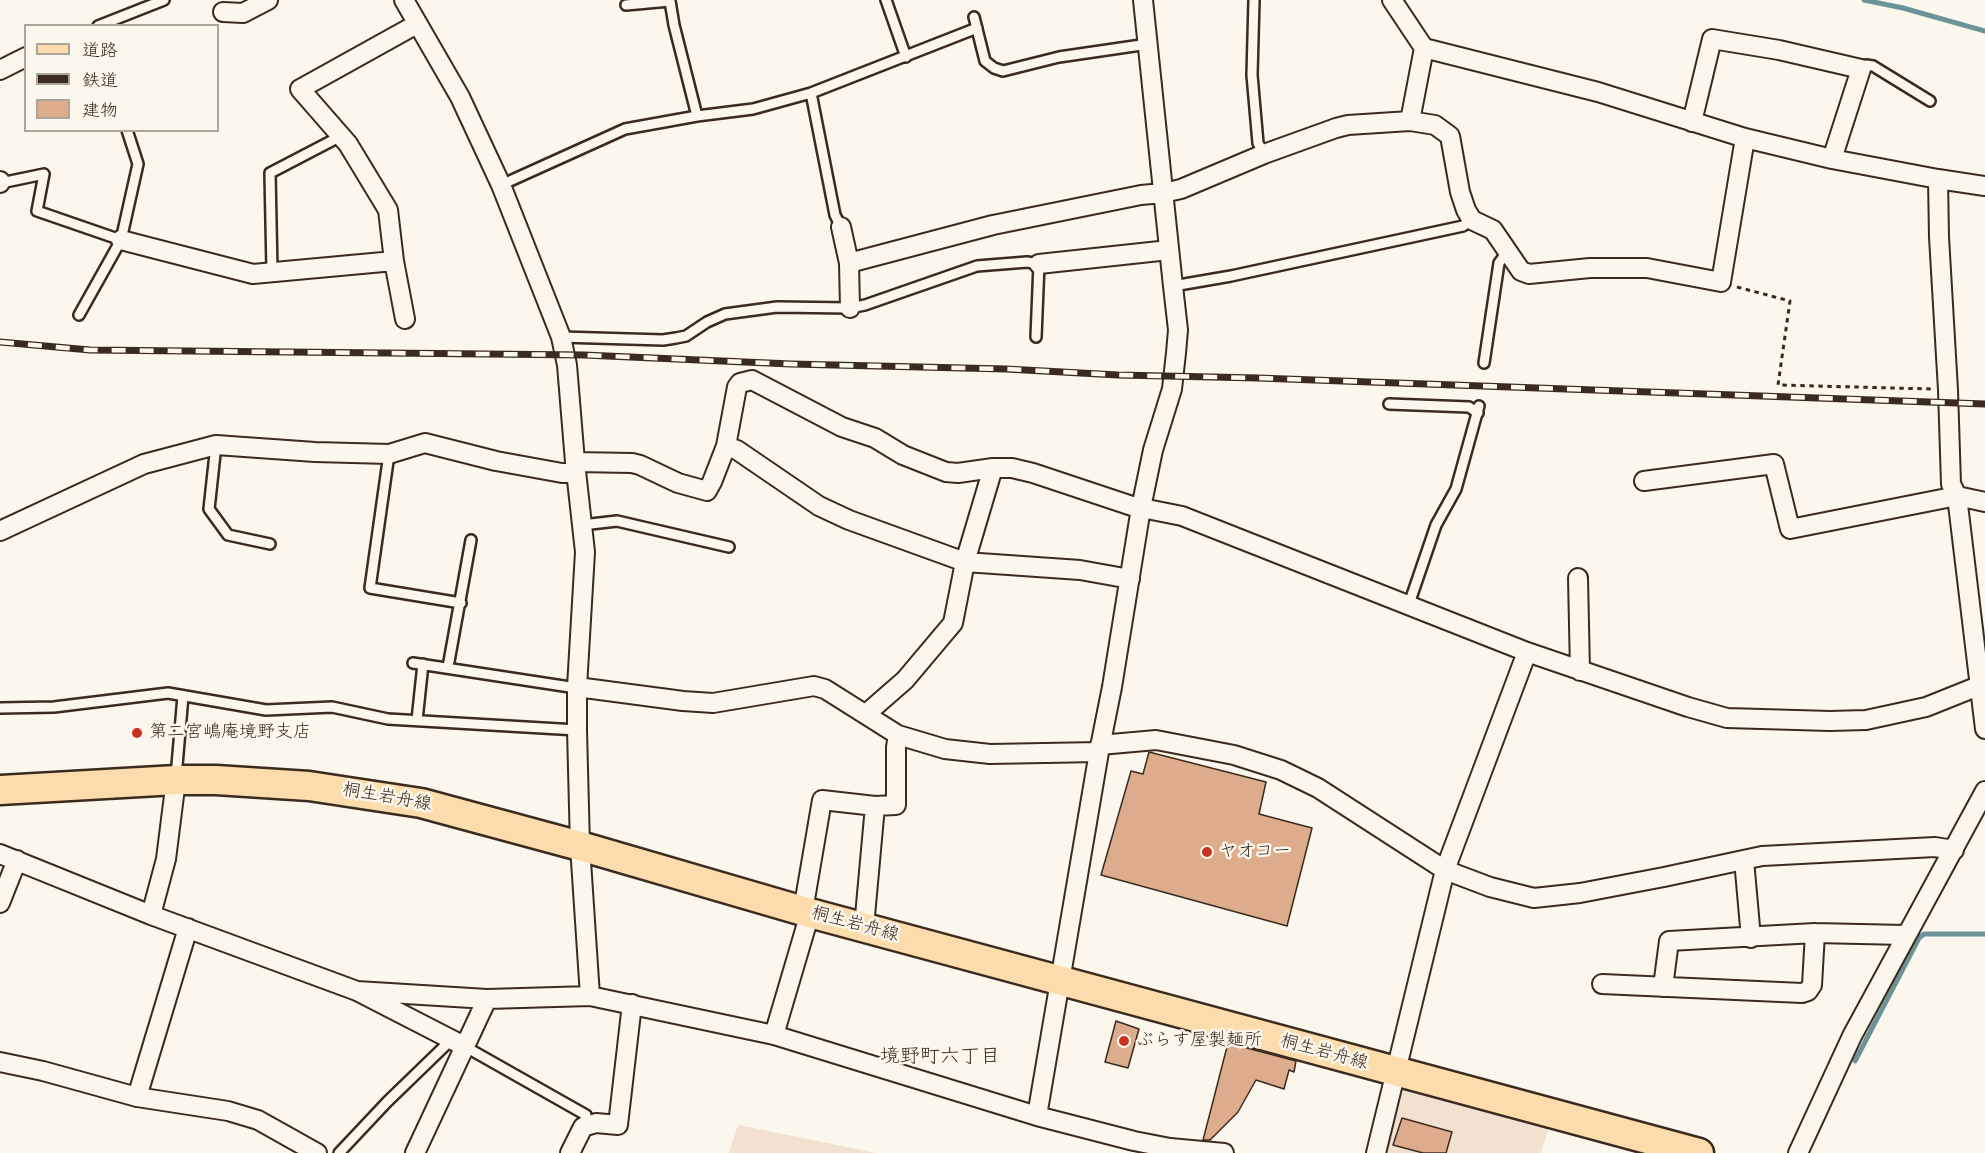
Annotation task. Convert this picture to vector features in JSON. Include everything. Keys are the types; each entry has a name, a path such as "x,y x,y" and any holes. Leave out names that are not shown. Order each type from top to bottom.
{"main road":[{"name":"桐生岩舟線","path":"0,790 176,780 309,786 451,810 807,912 1699,1153"}],"street":[{"path":"223,12 243,13 268,0"},
{"path":"404,0 460,97 501,185 561,337 567,365 575,468 585,552 577,687 577,730 580,846 590,996"},
{"path":"1037,1116 1141,508 1153,450 1172,389 1178,330 1143,0"},
{"path":"1392,0 1424,48 1598,92 1744,138 1832,159 1985,186"},
{"path":"405,319 394,261 388,210 348,144 300,89 417,24"},
{"path":"1692,122 1712,39 1779,50 1862,69 1832,159"},
{"path":"1410,121 1424,48"},
{"path":"0,70 24,58"},
{"path":"849,263 993,225 1181,189 1264,154 1348,125 1410,121 1435,125 1450,136 1460,192 1466,210 1472,220 1493,230 1521,271 1528,274 1590,268 1647,268 1721,282 1744,138"},
{"path":"1938,179 1951,484 1957,496 1983,694 1985,729"},
{"path":"842,227 849,263 850,308"},
{"path":"121,240 253,274 394,261"},
{"path":"1039,264 1169,250"},
{"path":"0,531 144,464 216,445 315,452 389,454 425,443 496,461 562,473 575,468 632,463 678,483 706,491 712,482 726,446 737,387 740,383 752,380 842,427 875,438 903,455 946,472 1012,468 1141,508 1182,516 1527,652 1688,707 1727,717 1830,722 1866,720 1983,694"},
{"path":"726,446 737,450 819,506 849,520 965,562 1080,570 1130,579"},
{"path":"1644,480 1774,464 1790,529 1957,496 1985,502"},
{"path":"866,714 905,680 953,623 965,562 993,468"},
{"path":"1578,578 1580,671"},
{"path":"1376,1153 1445,870 1527,652"},
{"path":"577,687 713,703 814,686 825,689 898,735 945,749 990,754 1099,748 1156,740 1234,755 1281,770 1318,788 1445,870 1534,898 1580,893 1762,856 1935,847 1954,850"},
{"path":"774,1035 807,912 822,800 875,806 896,805 898,735"},
{"path":"152,915 166,859 176,780"},
{"path":"1798,1153 1852,1036 1905,935 1984,796"},
{"path":"864,927 875,806"},
{"path":"0,903 9,857 152,915 357,991 458,1043"},
{"path":"1744,860 1751,938"},
{"path":"138,1097 188,928"},
{"path":"1663,987 1669,941 1815,933 1905,935"},
{"path":"1602,984 1808,992 1812,985 1815,933"},
{"path":"357,991 487,999 590,996 774,1035 1133,1147 1224,1153"},
{"path":"415,1153 458,1043 487,999"},
{"path":"570,1153 584,1126 596,1123 618,1125 632,1004"},
{"path":"0,1062 43,1071 138,1097 228,1111 258,1120 316,1153"}],"lane":[{"path":"103,24 164,0"},
{"path":"886,0 906,57"},
{"path":"1254,0 1252,75 1258,143 1264,154"},
{"path":"626,5 670,1 697,116"},
{"path":"974,17 986,61 994,69 1003,70 1059,57 1148,44"},
{"path":"501,185 625,129 753,109 811,93 977,28"},
{"path":"1862,69 1866,65 1873,66 1930,101"},
{"path":"811,93 835,215 842,227"},
{"path":"79,315 121,240 138,164 128,132"},
{"path":"272,271 270,173 341,136"},
{"path":"0,182 44,174 38,211 121,240"},
{"path":"1173,286 1242,274 1463,226 1472,220"},
{"path":"1484,363 1499,263 1508,251"},
{"path":"561,337 663,340 686,336 707,322 725,314 746,310 777,306 850,308 865,305 977,266 999,262 1039,264 1036,337"},
{"path":"1389,404 1469,407 1478,410 1456,489 1436,525 1409,604"},
{"path":"216,445 209,509 228,535 270,544"},
{"path":"389,454 370,588 460,603"},
{"path":"582,525 617,522 729,547"},
{"path":"448,667 471,540"},
{"path":"417,720 418,664 577,687"},
{"path":"0,708 54,707 124,699 151,693 168,693 266,710 332,707 388,719 577,730"},
{"path":"176,780 183,696"},
{"path":"339,1153 387,1102 458,1043 585,1115 584,1126"}],"path":[{"path":"1721,282 1790,301 1778,385 1948,390"}],"shaded area":[{"path":"1401,1088 1549,1127 1541,1153 1381,1153 1397,1092"},
{"path":"739,1125 876,1153 729,1153"}],"building":[{"name":"ヤオコー","path":"1149,752 1266,782 1259,814 1312,828 1287,926 1101,875 1131,771 1143,774"},
{"path":"1116,1021 1139,1029 1128,1068 1105,1062"},
{"path":"1228,1043 1296,1061 1294,1072 1289,1070 1284,1089 1256,1080 1238,1112 1210,1140 1203,1140"},
{"path":"1402,1118 1452,1132 1446,1153 1423,1153 1393,1145"}],"waterway":[{"path":"1864,0 1903,8 1985,31"},
{"path":"1855,1061 1919,938 1924,934 1985,934"}],"railway":[{"path":"0,342 90,350 584,355 1985,404"}],"place":[{"name":"第二宮嶋庵境野支店","path":"137,733"},
{"name":"ヤオコー","path":"1207,852"},
{"name":"ぶらす屋製麺所","path":"1124,1041"}],"district":[{"name":"境野町六丁目","path":"940,1058"}]}
